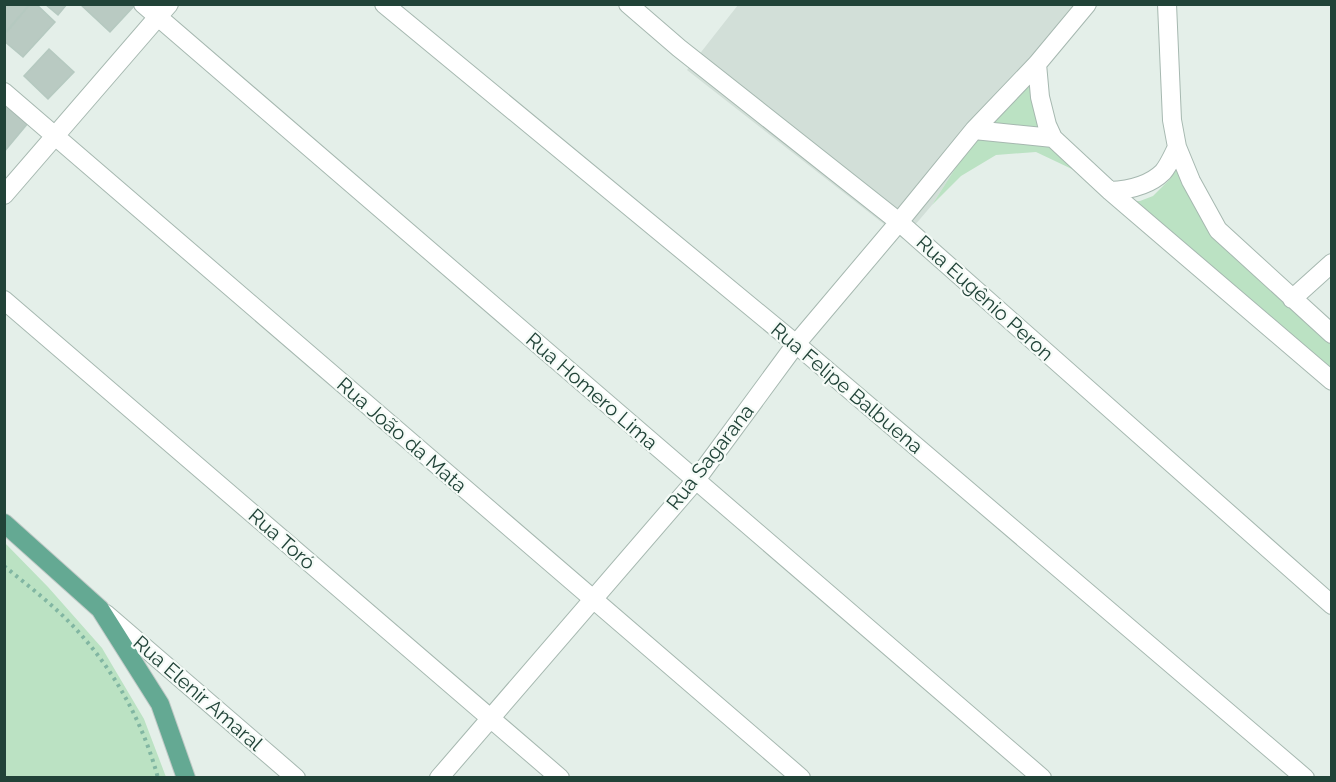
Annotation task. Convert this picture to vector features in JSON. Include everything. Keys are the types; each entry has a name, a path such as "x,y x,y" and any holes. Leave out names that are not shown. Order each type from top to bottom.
{"main road":[{"path":"4,523 100,609 160,704 186,777"}],"street":[{"name":"Rua Homero Lima","path":"143,4 163,11 696,480 1042,777"},
{"name":"Rua Felipe Balbuena","path":"384,4 796,344 1305,777"},
{"name":"Rua Eugênio Peron","path":"628,4 679,48 899,222 1332,605"},
{"name":"Rua Sagarana","path":"439,777 696,480 796,344 974,130 1036,64 1087,4"},
{"path":"1166,6 1172,120 1177,147 1191,181 1218,230 1332,334"},
{"path":"4,195 163,11"},
{"path":"1036,64 1042,107 1053,138 1110,191 1332,381"},
{"name":"Rua João da Mata","path":"4,92 801,777"},
{"path":"974,130 1053,138"},
{"path":"1110,191 1135,188 1149,182 1163,172 1177,147"},
{"path":"1292,299 1332,263"},
{"name":"Rua Toró","path":"4,300 560,777"},
{"name":"Rua Elenir Amaral","path":"100,609 296,777"}],"path":[{"path":"4,566 54,608 82,636 101,660 136,716 148,743 158,777"}],"shaded area":[{"path":"738,5 1089,5 977,134 932,205 903,239 687,70"}],"green space":[{"path":"1037,65 1035,113 1040,131 1048,143 1074,170 1036,152 996,155 961,176 932,205 977,134"},
{"path":"1177,155 1266,285 1331,343 1331,385 1117,201 1140,201 1153,196 1171,178"},
{"path":"4,542 102,648 144,719 166,777 5,777"}],"building":[{"path":"4,4 30,4 7,32 4,30"},
{"path":"30,4 36,4 55,22 23,57 4,41 4,34"},
{"path":"45,4 67,4 58,15"},
{"path":"80,4 134,4 135,5 110,32"},
{"path":"49,49 74,72 48,99 24,76"},
{"path":"4,104 28,123 4,152"}]}
